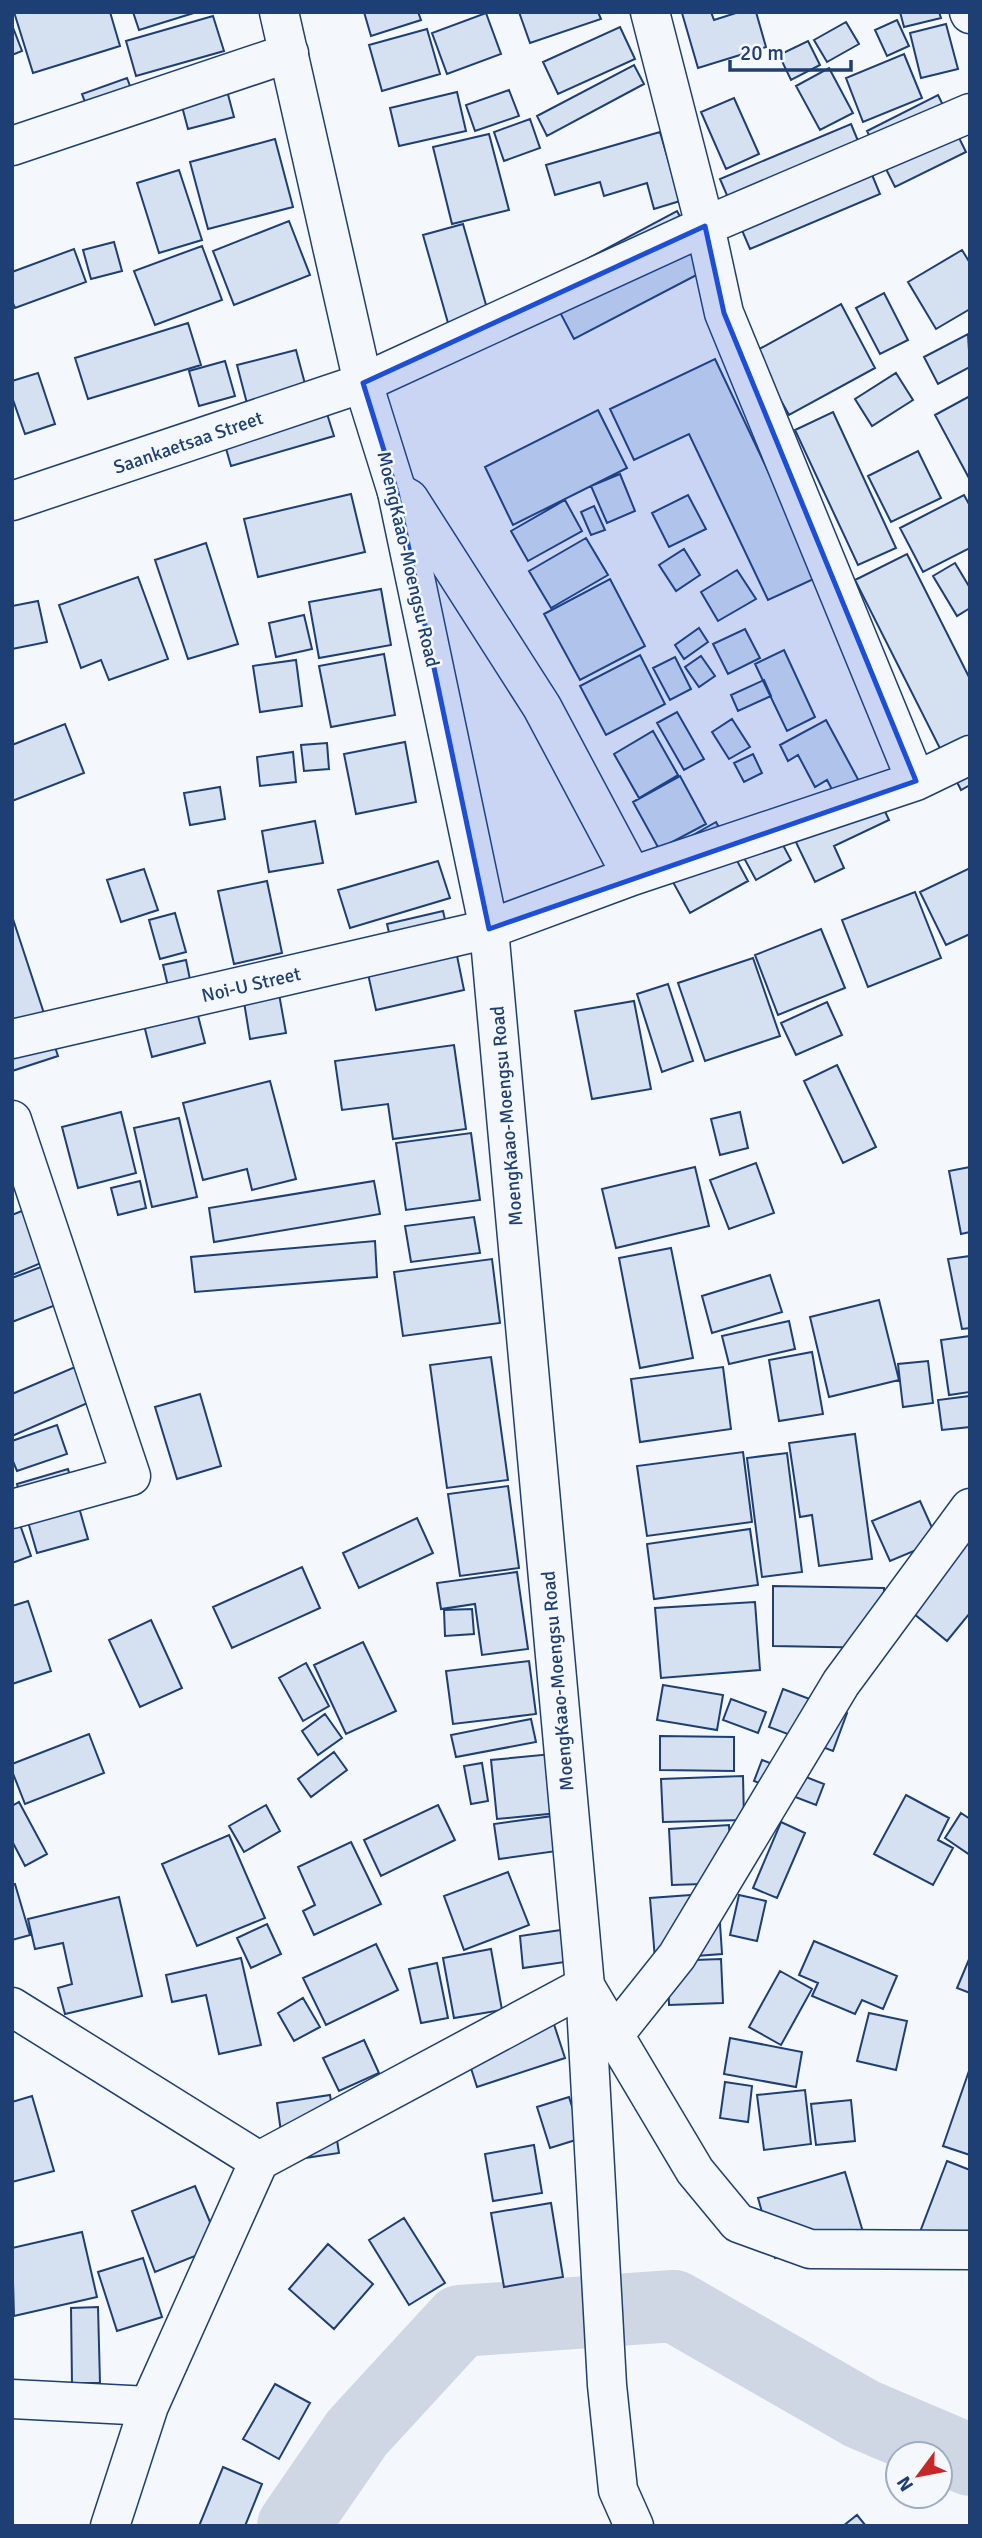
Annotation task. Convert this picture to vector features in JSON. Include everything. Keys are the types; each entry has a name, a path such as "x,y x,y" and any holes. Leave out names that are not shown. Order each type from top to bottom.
{"street":[{"name":"MoengKaao-Moengsu Road","path":"279,12 363,383 397,492 489,929 585,1986 607,2385 618,2490 634,2526"},
{"path":"650,12 705,226 724,313 916,780"},
{"path":"12,146 289,53"},
{"name":"Saankaetsaa Street","path":"12,501 363,383 705,226 970,113"},
{"path":"397,492 409,499 542,707 632,876"},
{"name":"Noi-U Street","path":"12,1039 489,929 632,876 916,780 970,755"},
{"path":"12,1119 131,1476 12,1509"},
{"path":"614,2035 677,1956 841,1683 970,1508"},
{"path":"110,2526 149,2406 259,2161 585,1986 695,2171 738,2223 810,2249 970,2250"},
{"path":"12,2007 259,2161"},
{"path":"12,2399 149,2406"}],"highlighted area":[{"path":"705,226 724,313 916,781 489,929 397,492 363,383"}],"building":[{"path":"14,12 110,12 120,46 33,73"},
{"path":"133,12 197,12 139,30"},
{"path":"364,12 418,12 421,20 371,36"},
{"path":"519,12 598,12 601,19 530,43"},
{"path":"711,12 714,20 739,12 756,12 766,47 698,68 682,13"},
{"path":"900,12 939,12 941,18 904,27"},
{"path":"486,13 501,54 447,74 432,33"},
{"path":"213,16 224,51 136,76 126,41"},
{"path":"897,20 909,46 887,56 875,30"},
{"path":"846,22 859,44 827,62 814,40"},
{"path":"946,24 958,69 921,78 910,33"},
{"path":"12,25 22,51 12,55"},
{"path":"620,27 635,59 558,94 543,62"},
{"path":"427,29 440,74 382,91 369,45"},
{"path":"808,41 820,65 791,80 779,55"},
{"path":"904,54 922,98 863,122 846,78"},
{"path":"634,65 644,84 547,136 537,116"},
{"path":"221,68 234,117 188,129 175,80"},
{"path":"829,68 853,113 820,130 796,86"},
{"path":"127,78 138,107 93,123 82,94"},
{"path":"509,90 519,116 475,131 466,105"},
{"path":"457,92 466,131 399,146 390,108"},
{"path":"938,95 966,152 895,187 867,131"},
{"path":"734,98 759,154 726,169 701,112"},
{"path":"530,119 540,148 504,161 494,132"},
{"path":"851,124 880,194 750,249 720,179"},
{"path":"660,132 680,201 654,209 647,183 604,196 600,182 555,195 546,165"},
{"path":"489,134 509,210 452,224 433,147"},
{"path":"275,139 293,207 208,229 190,162"},
{"path":"179,170 202,240 159,253 137,183"},
{"path":"677,211 708,269 574,339 544,282"},
{"path":"289,221 310,275 234,305 213,251"},
{"path":"463,224 494,333 454,344 423,235"},
{"path":"114,242 122,271 91,279 83,250"},
{"path":"202,246 222,300 155,325 134,271"},
{"path":"74,249 86,282 15,308 12,301 12,272"},
{"path":"962,250 970,263 970,309 936,329 908,282"},
{"path":"884,293 908,340 880,354 856,308"},
{"path":"841,304 875,368 789,415 754,352"},
{"path":"188,323 201,365 88,399 75,358"},
{"path":"968,334 970,367 938,384 924,357"},
{"path":"296,350 309,399 250,415 237,365"},
{"path":"715,359 818,577 768,600 689,434 634,460 610,409"},
{"path":"225,361 235,396 199,406 189,371"},
{"path":"38,373 55,424 25,434 12,397 12,381"},
{"path":"896,373 913,400 872,426 855,399"},
{"path":"970,396 970,480 935,415"},
{"path":"323,401 334,436 231,466 221,431"},
{"path":"598,410 627,468 513,525 485,467"},
{"path":"833,412 896,548 858,565 795,430"},
{"path":"918,451 941,498 891,522 868,476"},
{"path":"620,474 635,511 607,523 591,486"},
{"path":"351,494 365,552 258,577 244,519"},
{"path":"688,495 706,529 669,547 652,513"},
{"path":"964,495 970,506 970,548 923,572 900,528"},
{"path":"565,500 582,531 528,561 511,531"},
{"path":"594,506 605,530 591,535 581,512"},
{"path":"586,538 608,575 551,608 529,571"},
{"path":"206,543 238,644 188,659 155,560"},
{"path":"684,549 700,575 676,591 659,565"},
{"path":"907,554 970,679 970,785 961,790 855,580"},
{"path":"955,563 970,588 970,608 957,616 933,576"},
{"path":"737,570 756,599 718,621 701,592"},
{"path":"138,577 168,659 109,680 101,660 81,668 59,605"},
{"path":"610,579 645,646 580,680 544,614"},
{"path":"381,589 391,645 319,658 309,602"},
{"path":"38,601 47,642 12,649 12,606"},
{"path":"304,615 312,649 276,657 269,623"},
{"path":"699,628 708,642 684,659 675,645"},
{"path":"745,629 760,658 728,674 713,644"},
{"path":"784,650 815,717 787,731 755,664"},
{"path":"384,654 395,715 331,727 319,666"},
{"path":"640,655 665,704 606,735 580,686"},
{"path":"701,656 715,676 699,687 685,667"},
{"path":"675,657 691,689 670,700 653,668"},
{"path":"296,660 302,706 260,712 253,666"},
{"path":"764,680 771,696 738,711 731,695"},
{"path":"677,712 704,759 684,770 657,723"},
{"path":"732,719 750,747 729,759 712,732"},
{"path":"826,720 860,783 836,797 827,780 815,787 798,755 788,761 780,745"},
{"path":"65,724 84,773 12,801 12,745"},
{"path":"653,731 678,775 639,798 614,754"},
{"path":"405,742 416,802 356,814 344,754"},
{"path":"327,743 329,769 304,771 301,745"},
{"path":"293,752 296,782 260,786 257,757"},
{"path":"753,754 762,773 744,782 734,763"},
{"path":"680,776 706,824 659,849 633,802"},
{"path":"220,787 225,819 190,825 184,793"},
{"path":"874,788 889,820 834,846 844,868 815,882 782,813"},
{"path":"769,819 791,860 756,880 733,838"},
{"path":"315,821 323,863 269,872 262,831"},
{"path":"716,822 748,881 690,913 658,855"},
{"path":"438,861 450,898 350,928 338,890"},
{"path":"970,868 970,934 946,945 920,892"},
{"path":"144,869 158,910 121,922 107,880"},
{"path":"267,881 282,953 234,964 218,891"},
{"path":"915,892 941,958 868,987 842,920"},
{"path":"443,911 450,941 394,954 387,924"},
{"path":"175,913 186,952 160,959 149,920"},
{"path":"12,916 58,1056 12,1071"},
{"path":"821,929 845,988 778,1015 755,955"},
{"path":"455,946 464,990 376,1010 366,965"},
{"path":"753,958 780,1036 705,1061 678,983"},
{"path":"186,960 193,994 171,999 163,965"},
{"path":"274,966 286,1033 250,1039 239,971"},
{"path":"668,984 693,1061 662,1072 637,994"},
{"path":"634,1001 651,1089 592,1099 575,1011"},
{"path":"827,1002 842,1035 796,1055 781,1023"},
{"path":"195,1004 205,1043 152,1057 142,1017"},
{"path":"454,1045 466,1129 393,1139 388,1104 342,1110 335,1061"},
{"path":"837,1065 876,1147 843,1163 804,1081"},
{"path":"270,1081 296,1179 252,1190 247,1169 203,1180 183,1103"},
{"path":"121,1112 136,1173 78,1188 62,1127"},
{"path":"740,1112 748,1148 720,1155 711,1119"},
{"path":"179,1118 197,1197 152,1207 134,1128"},
{"path":"471,1133 480,1200 406,1210 396,1143"},
{"path":"756,1163 774,1213 729,1229 710,1180"},
{"path":"695,1167 709,1226 616,1248 602,1189"},
{"path":"970,1167 970,1232 961,1234 949,1171"},
{"path":"140,1181 146,1208 118,1215 111,1188"},
{"path":"374,1181 380,1214 214,1242 209,1208"},
{"path":"24,1210 46,1261 12,1275 12,1215"},
{"path":"474,1217 480,1253 411,1262 405,1226"},
{"path":"375,1241 377,1277 195,1292 191,1257"},
{"path":"671,1248 693,1358 640,1368 619,1258"},
{"path":"970,1256 970,1328 962,1329 948,1259"},
{"path":"492,1259 500,1323 403,1336 394,1272"},
{"path":"46,1265 61,1303 12,1322 12,1278"},
{"path":"770,1275 782,1312 712,1333 702,1296"},
{"path":"879,1300 899,1380 829,1397 810,1317"},
{"path":"789,1321 795,1349 729,1364 722,1336"},
{"path":"970,1336 970,1392 949,1395 941,1340"},
{"path":"812,1352 823,1414 779,1421 769,1360"},
{"path":"491,1357 508,1480 447,1488 430,1365"},
{"path":"928,1361 933,1403 903,1407 898,1364"},
{"path":"75,1367 90,1402 12,1436 12,1394"},
{"path":"723,1367 731,1429 640,1442 631,1379"},
{"path":"200,1394 221,1466 177,1479 155,1407"},
{"path":"970,1396 970,1427 942,1430 938,1400"},
{"path":"57,1425 67,1454 17,1471 12,1459 12,1441"},
{"path":"855,1434 872,1559 819,1566 812,1515 800,1517 789,1443"},
{"path":"743,1452 752,1522 647,1536 637,1466"},
{"path":"787,1453 802,1572 762,1577 747,1458"},
{"path":"68,1469 88,1539 37,1553 17,1484"},
{"path":"508,1486 519,1568 460,1576 448,1494"},
{"path":"920,1501 938,1541 890,1561 872,1521"},
{"path":"12,1502 31,1556 12,1563"},
{"path":"417,1518 433,1553 359,1588 343,1553"},
{"path":"750,1529 758,1585 654,1599 647,1544"},
{"path":"952,1530 970,1544 970,1613 947,1641 896,1599"},
{"path":"302,1567 320,1608 232,1648 213,1607"},
{"path":"517,1572 528,1649 482,1655 475,1604 441,1609 437,1583"},
{"path":"773,1586 884,1588 884,1648 773,1646"},
{"path":"28,1601 51,1671 12,1684 12,1606"},
{"path":"755,1602 760,1670 661,1678 655,1608"},
{"path":"472,1609 474,1634 445,1636 444,1610"},
{"path":"151,1620 182,1688 140,1707 109,1640"},
{"path":"363,1642 396,1711 346,1734 314,1665"},
{"path":"529,1661 536,1714 453,1724 446,1671"},
{"path":"306,1663 329,1706 303,1721 279,1678"},
{"path":"663,1685 723,1695 717,1730 657,1720"},
{"path":"783,1689 847,1713 833,1751 769,1727"},
{"path":"731,1699 766,1712 758,1733 723,1720"},
{"path":"325,1714 342,1738 318,1755 302,1731"},
{"path":"531,1719 536,1742 456,1757 451,1735"},
{"path":"89,1734 104,1773 25,1804 12,1771 12,1764"},
{"path":"660,1736 734,1737 734,1771 660,1770"},
{"path":"334,1752 347,1770 311,1797 298,1779"},
{"path":"552,1754 558,1813 497,1819 491,1760"},
{"path":"762,1760 824,1784 816,1805 754,1781"},
{"path":"482,1763 488,1801 471,1804 464,1766"},
{"path":"743,1776 744,1820 663,1822 661,1779"},
{"path":"906,1795 949,1818 938,1840 953,1848 933,1885 874,1854"},
{"path":"19,1802 47,1854 25,1866 12,1841 12,1806"},
{"path":"266,1805 280,1831 244,1852 229,1826"},
{"path":"438,1805 455,1840 381,1876 364,1840"},
{"path":"961,1813 970,1819 970,1855 945,1838"},
{"path":"553,1816 557,1851 499,1859 494,1824"},
{"path":"781,1822 805,1833 777,1898 753,1888"},
{"path":"729,1825 732,1883 672,1885 669,1829"},
{"path":"229,1835 265,1918 197,1946 162,1864"},
{"path":"351,1842 381,1904 314,1935 303,1911 315,1905 298,1867"},
{"path":"508,1872 529,1925 464,1950 444,1896"},
{"path":"15,1884 30,1935 12,1940 12,1885"},
{"path":"718,1893 722,1954 655,1959 650,1898"},
{"path":"739,1895 766,1901 757,1941 730,1935"},
{"path":"119,1897 142,1996 65,2014 58,1988 72,1984 63,1943 35,1949 28,1919"},
{"path":"267,1924 281,1954 251,1968 237,1938"},
{"path":"568,1929 572,1961 523,1968 520,1936"},
{"path":"814,1941 897,1976 883,2009 862,2000 855,2014 812,1996 818,1983 799,1975"},
{"path":"376,1944 398,1990 326,2025 303,1978"},
{"path":"491,1949 502,2010 454,2018 443,1958"},
{"path":"970,1957 970,1993 957,1988"},
{"path":"241,1958 261,2045 219,2054 206,1995 172,2002 166,1975"},
{"path":"721,1959 723,2003 669,2005 668,1961"},
{"path":"437,1963 448,2018 421,2023 409,1969"},
{"path":"780,1971 812,1989 781,2045 749,2027"},
{"path":"303,1998 320,2027 294,2041 278,2013"},
{"path":"548,2006 565,2058 477,2087 460,2034"},
{"path":"869,2013 907,2021 896,2070 857,2061"},
{"path":"730,2038 802,2052 796,2087 724,2074"},
{"path":"364,2040 379,2073 339,2091 323,2058"},
{"path":"970,2068 970,2155 943,2146"},
{"path":"725,2082 752,2086 748,2122 720,2118"},
{"path":"805,2090 811,2144 764,2150 757,2095"},
{"path":"330,2095 339,2153 285,2161 277,2103"},
{"path":"32,2096 54,2171 12,2182 12,2102"},
{"path":"569,2097 582,2138 550,2148 537,2107"},
{"path":"851,2100 855,2141 816,2145 811,2104"},
{"path":"534,2145 542,2193 493,2201 485,2154"},
{"path":"947,2161 970,2170 970,2251 920,2232"},
{"path":"845,2172 863,2232 775,2258 758,2198"},
{"path":"195,2186 220,2246 155,2272 132,2211"},
{"path":"551,2203 563,2277 504,2287 491,2213"},
{"path":"404,2218 445,2283 409,2305 369,2240"},
{"path":"82,2232 97,2297 14,2316 12,2248"},
{"path":"328,2244 373,2284 334,2329 289,2289"},
{"path":"143,2258 162,2317 117,2331 98,2272"},
{"path":"98,2307 100,2383 72,2383 71,2308"},
{"path":"275,2384 310,2403 279,2459 243,2439"},
{"path":"223,2467 262,2484 245,2526 199,2526"},
{"path":"857,2515 866,2526 843,2526"}],"waterway":[{"path":"293,2526 357,2433 460,2321 674,2306 862,2414 970,2460"}]}
